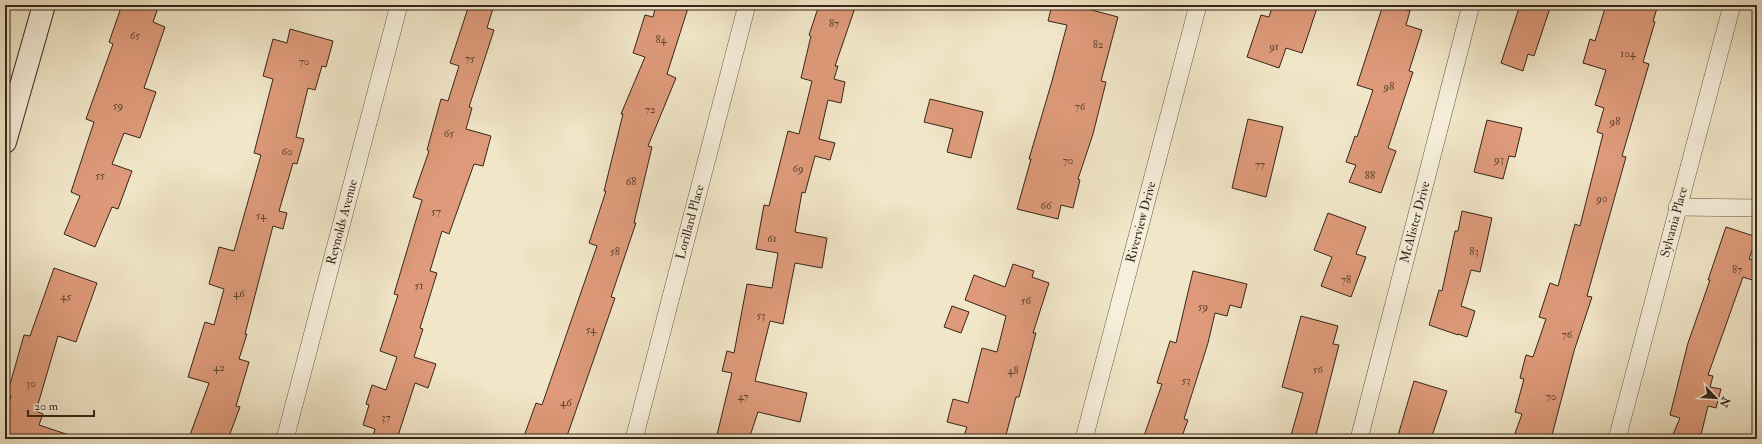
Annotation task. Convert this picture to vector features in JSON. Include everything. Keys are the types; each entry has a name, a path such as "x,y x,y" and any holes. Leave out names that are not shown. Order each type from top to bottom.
{"street":[{"path":"5,142 44,5"},
{"name":"Reynolds Avenue","path":"285,439 399,5"},
{"name":"Lorillard Place","path":"634,439 747,5"},
{"name":"Riverview Drive","path":"1084,439 1198,5"},
{"name":"McAlister Drive","path":"1359,439 1471,5"},
{"name":"Sylvania Place","path":"1617,439 1677,206 1732,5"},
{"path":"1677,206 1757,208"}],"building":[{"path":"122,5 159,5 153,22 165,27 144,88 156,92 140,138 124,133 112,164 132,171 118,209 112,207 95,247 64,234 80,196 71,192 94,122 86,119 113,44 109,42"},
{"path":"469,5 494,5 487,28 494,30 469,107 472,108 466,129 491,136 483,166 474,164 449,234 442,231 430,271 437,273 420,328 423,329 414,357 436,364 428,388 415,383 397,439 372,439 375,429 363,425 369,405 366,404 372,385 386,390 397,357 380,351 398,295 394,294 422,200 413,197 429,151 427,150 441,99 448,101 459,66 450,63"},
{"path":"656,5 689,5 667,74 676,78 648,146 652,147 634,223 636,223 611,297 615,298 566,439 523,439 536,403 542,405 597,246 589,243 606,191 604,191 623,114 621,114 645,57 633,53 645,15 653,17"},
{"path":"819,5 856,5 835,66 838,66 834,79 845,82 841,103 828,100 819,139 835,143 830,160 815,156 805,193 802,192 795,232 827,238 822,268 795,263 783,324 770,321 755,381 807,393 800,422 758,412 749,439 716,439 732,373 722,371 727,351 734,353 747,284 772,288 778,253 756,249 764,205 769,206 788,131 799,134 812,81 801,78 811,36 809,35"},
{"path":"1052,5 1073,5 1118,17 1101,81 1106,82 1093,134 1078,179 1080,180 1073,208 1061,205 1058,219 1017,209 1031,159 1029,159 1067,25 1048,21"},
{"path":"1273,5 1318,5 1302,53 1286,48 1279,68 1247,57 1261,15 1269,17"},
{"path":"1383,5 1392,5 1410,11 1406,25 1422,30 1409,71 1413,72 1388,148 1396,151 1381,193 1349,182 1356,165 1346,162 1355,136 1357,137 1373,90 1357,85"},
{"path":"1520,5 1551,5 1534,56 1528,54 1523,71 1501,63"},
{"path":"1606,5 1658,5 1653,21 1655,22 1643,62 1649,64 1622,156 1626,157 1587,296 1592,297 1574,351 1551,439 1513,439 1522,414 1515,412 1524,379 1520,378 1526,355 1533,357 1546,319 1539,317 1550,283 1558,286 1575,224 1580,226 1603,134 1597,132 1604,108 1595,105 1606,70 1583,63 1590,39 1595,41"},
{"path":"290,29 333,41 326,67 322,66 315,90 308,88 296,137 304,139 297,164 293,163 279,211 287,213 283,229 273,226 245,334 247,334 239,359 249,362 236,406 240,407 228,439 201,439 190,435 209,383 188,377 205,322 214,325 224,289 209,284 219,247 234,251 261,155 254,153 273,79 263,76 273,39 287,43"},
{"path":"930,99 983,112 971,158 947,152 953,129 924,122"},
{"path":"1248,119 1283,127 1266,197 1232,188"},
{"path":"1487,120 1522,128 1515,157 1509,156 1503,179 1474,172"},
{"path":"1462,211 1492,218 1480,272 1471,270 1461,306 1475,311 1467,337 1429,325 1439,290 1442,291 1455,231 1458,231"},
{"path":"1328,213 1366,227 1356,254 1366,257 1351,297 1321,286 1332,257 1314,250"},
{"path":"1726,227 1757,237 1749,259 1757,261 1757,267 1752,280 1743,277 1708,375 1713,376 1710,387 1721,389 1716,408 1708,406 1700,439 1671,439 1680,418 1670,415 1688,343 1710,280 1708,280"},
{"path":"1013,264 1034,271 1032,277 1049,283 1033,333 1036,333 1019,397 1016,397 1005,439 963,439 967,427 947,422 953,399 968,403 982,348 997,352 1006,316 965,300 974,275 1005,287"},
{"path":"54,268 97,283 76,342 58,336 36,411 43,414 39,425 72,436 71,439 5,439 5,414 11,396 7,395 24,335 30,336"},
{"path":"1193,271 1247,284 1241,308 1230,305 1227,316 1215,313 1208,343 1184,419 1188,420 1181,439 1143,439 1162,384 1157,383 1170,341 1176,343"},
{"path":"952,306 969,312 961,333 944,327"},
{"path":"1301,316 1338,326 1333,344 1339,345 1315,439 1290,439 1303,393 1282,387"},
{"path":"1414,381 1447,391 1431,439 1397,439"}]}
